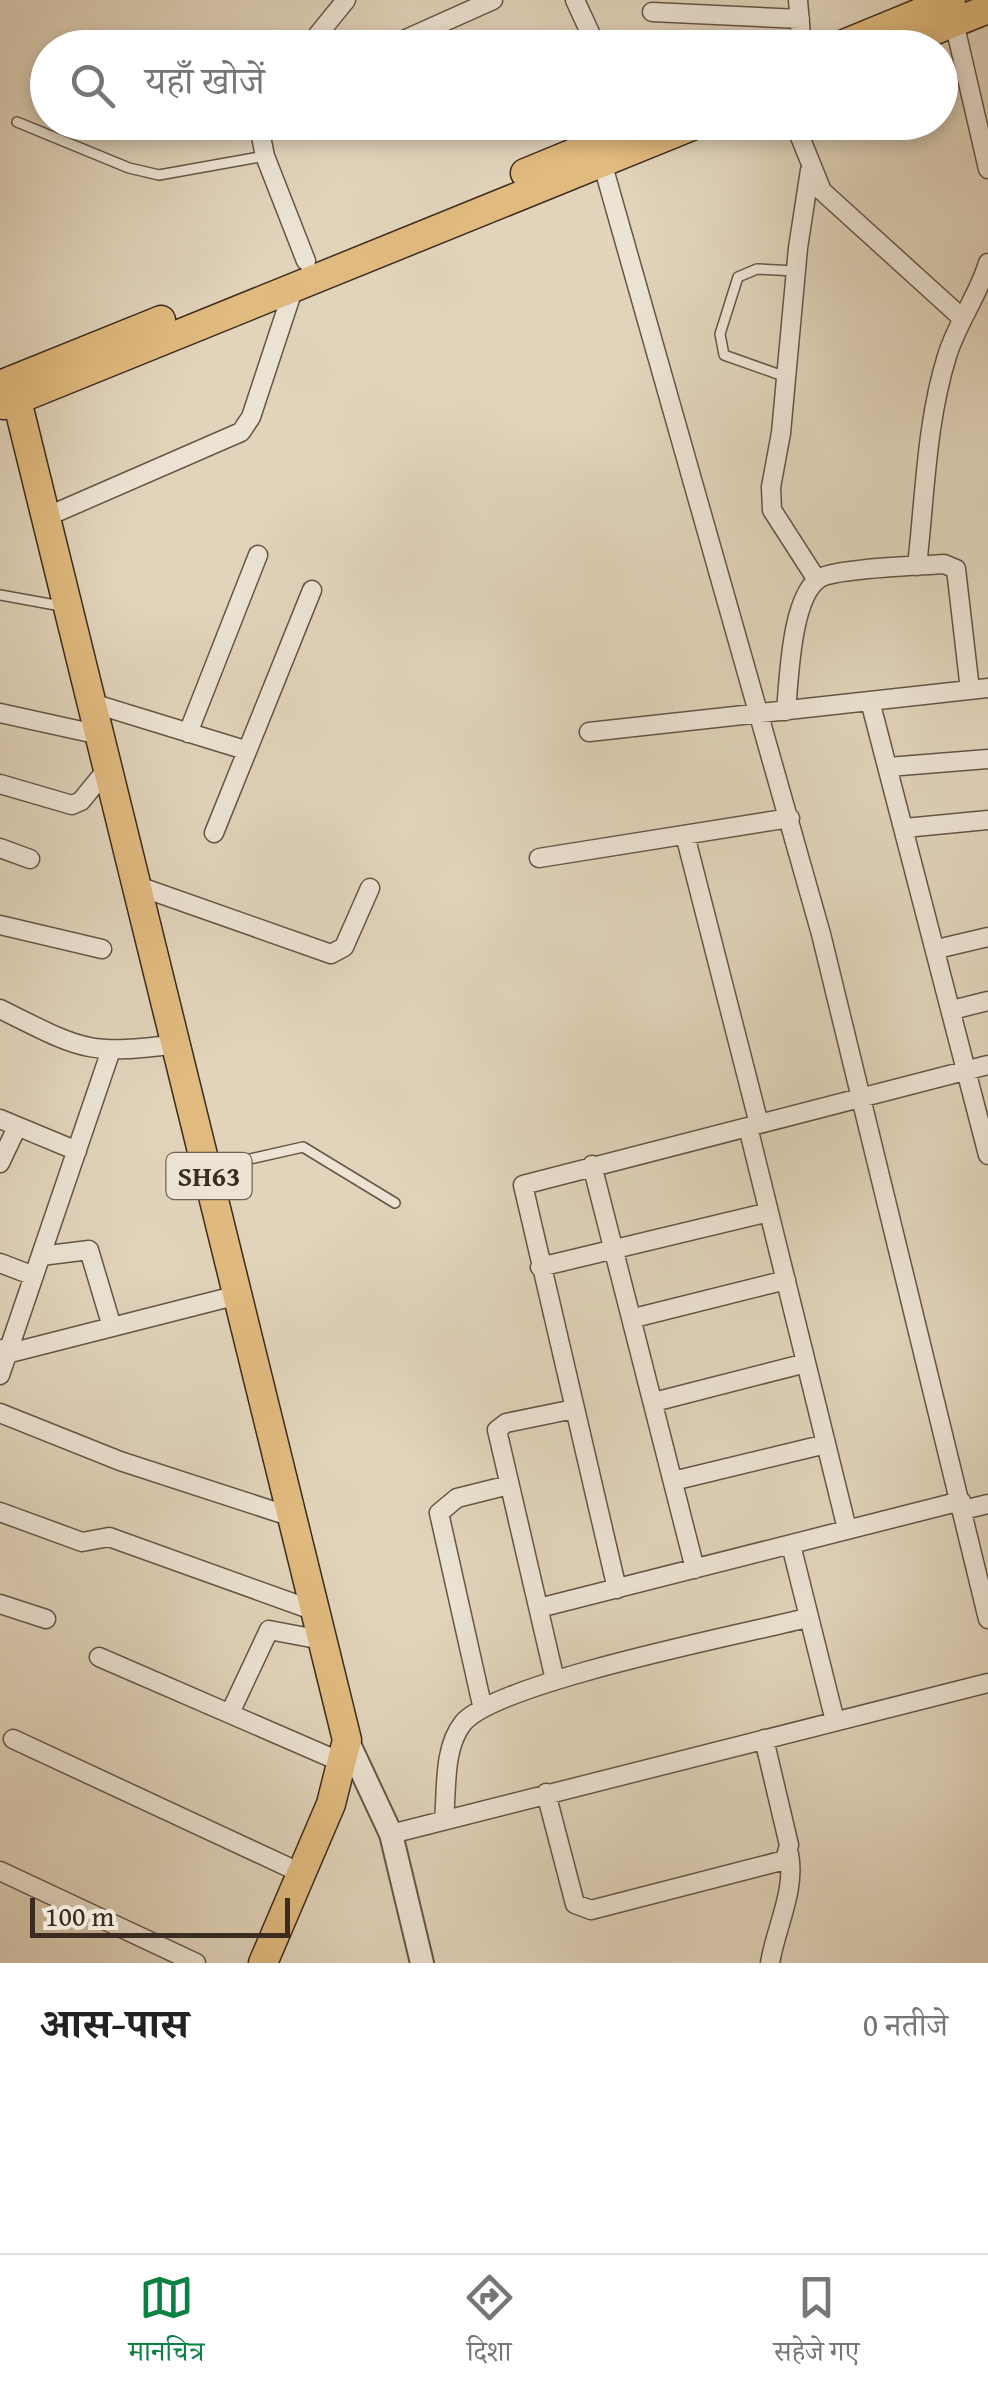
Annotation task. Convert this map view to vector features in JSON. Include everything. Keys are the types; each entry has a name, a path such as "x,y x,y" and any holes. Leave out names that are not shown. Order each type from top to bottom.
{"main road":[{"path":"891,30 952,11 988,8"},
{"path":"920,30 952,11"},
{"path":"7,393 616,140"},
{"path":"300,274 602,162 628,140"},
{"name":"SH63","path":"7,393 69,607 322,1640 344,1751 332,1804 264,1963"}],"street":[{"path":"322,30 346,0"},
{"path":"428,30 493,0"},
{"path":"575,0 589,30"},
{"path":"652,12 799,10"},
{"path":"958,37 988,169"},
{"path":"46,517 241,432 258,399 300,274 262,140"},
{"path":"800,140 822,191 962,318"},
{"path":"602,162 790,818 988,1619"},
{"path":"810,170 771,486 772,510 817,580"},
{"path":"916,566 938,386 962,318 980,289 988,263"},
{"path":"188,733 258,555"},
{"path":"589,732 979,688 960,575 950,565 817,580"},
{"path":"786,711 795,634 817,580"},
{"path":"214,832 312,590"},
{"path":"870,701 988,1154"},
{"path":"92,703 245,750"},
{"path":"0,712 100,736"},
{"path":"888,767 988,759"},
{"path":"0,784 77,804 108,768"},
{"path":"539,858 790,818"},
{"path":"905,828 988,820"},
{"path":"685,835 754,1125 769,1212 847,1529"},
{"path":"0,848 30,859"},
{"path":"138,886 331,954 344,947 370,888"},
{"path":"0,925 102,949"},
{"path":"937,949 988,936"},
{"path":"952,1010 988,1002"},
{"path":"0,1010 86,1050 110,1053 177,1044"},
{"path":"0,1375 5,1350 110,1053"},
{"path":"617,1589 523,1185 988,1065"},
{"path":"0,1163 9,1123 76,1152"},
{"path":"592,1166 634,1318 695,1569"},
{"path":"540,1267 769,1212"},
{"path":"41,1256 90,1250 112,1327"},
{"path":"0,1262 34,1276"},
{"path":"634,1318 786,1280"},
{"path":"5,1350 238,1294"},
{"path":"654,1402 806,1363"},
{"path":"555,1680 497,1430 506,1424 574,1409"},
{"path":"0,1413 120,1462 292,1516"},
{"path":"673,1480 826,1444"},
{"path":"482,1706 439,1513 456,1498 508,1485"},
{"path":"539,1608 847,1529 962,1505 988,1504"},
{"path":"0,1512 82,1542 109,1537 315,1611"},
{"path":"791,1545 835,1721"},
{"path":"0,1604 46,1619"},
{"path":"444,1819 450,1748 462,1724 482,1706 555,1680 807,1618"},
{"path":"230,1713 269,1630 322,1640"},
{"path":"99,1657 230,1713 344,1751 391,1834 422,1963"},
{"path":"391,1834 988,1682"},
{"path":"764,1739 789,1854 791,1887 778,1921 770,1963"},
{"path":"14,1740 304,1874"},
{"path":"546,1793 576,1904 582,1910 777,1863 789,1854"},
{"path":"0,1872 196,1963"}],"lane":[{"path":"17,122 30,127"},
{"path":"61,140 129,168 159,175 265,156"},
{"path":"786,377 734,362 724,354 720,334 738,277 757,270 795,271"},
{"path":"0,595 69,607"},
{"path":"208,1169 303,1147 395,1204"}]}
